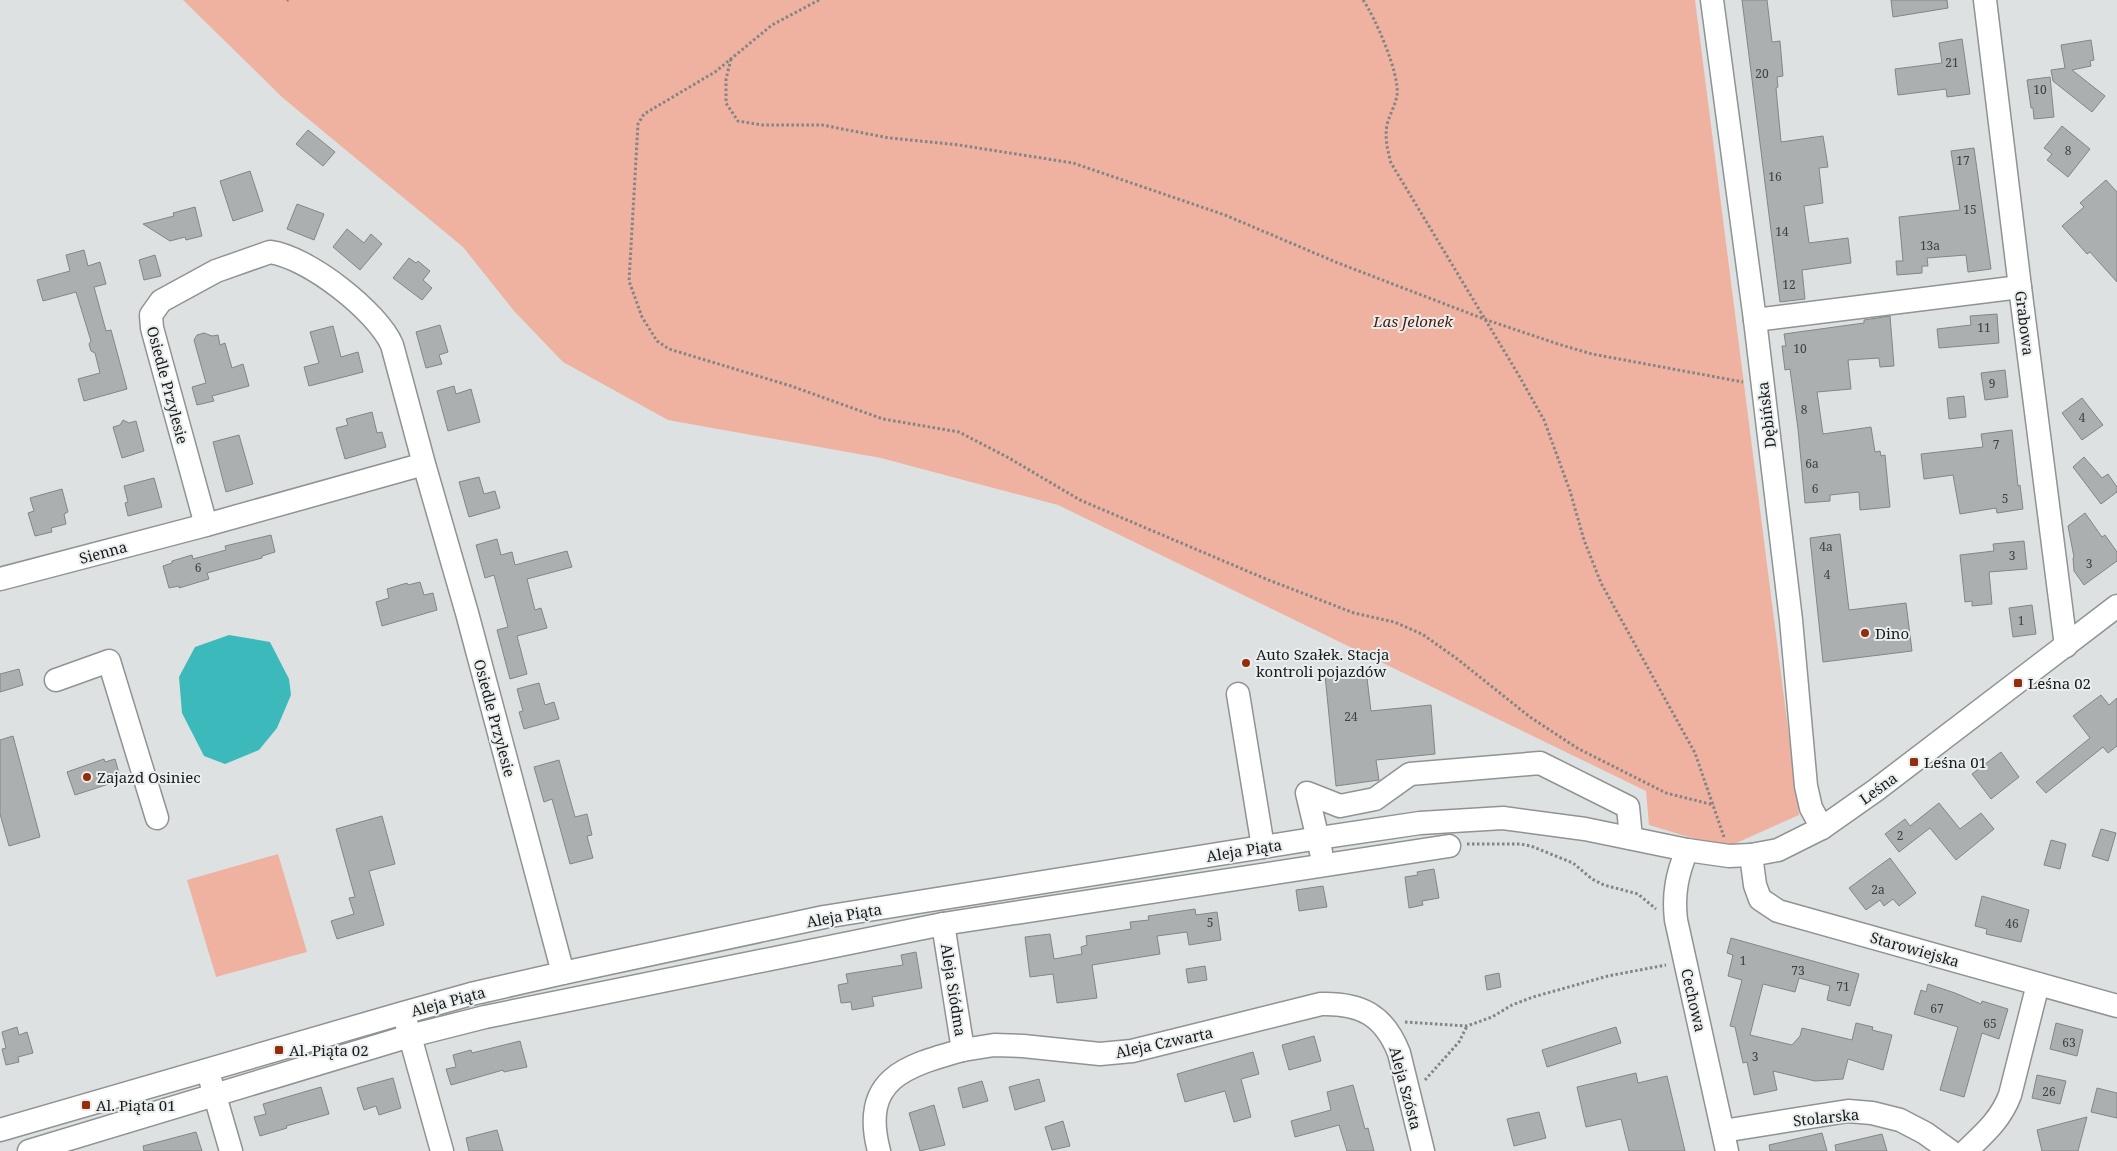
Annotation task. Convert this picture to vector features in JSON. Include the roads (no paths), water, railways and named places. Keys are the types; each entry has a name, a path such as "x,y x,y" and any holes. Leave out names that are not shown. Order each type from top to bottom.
{"street":[{"name":"Dębińska","path":"1712,0 1755,320 1791,620 1806,786 1811,808 1822,828"},
{"name":"Grabowa","path":"1985,0 2066,646"},
{"name":"Osiedle Przylesie","path":"206,525 152,328 151,315 155,307 169,296 216,270 259,254 278,253 317,271 342,290 386,332 392,345 467,613 563,973"},
{"path":"1755,320 2020,288"},
{"path":"206,525 424,464"},
{"name":"Sienna","path":"0,579 206,525"},
{"name":"Leśna","path":"1687,850 1729,856 1751,855 1778,850 1822,828 1876,790 2117,606"},
{"path":"56,680 109,661 157,818"},
{"path":"1238,694 1263,847"},
{"path":"1323,865 1320,838 1307,793 1340,806 1375,798 1410,774 1540,763 1628,807 1631,838"},
{"name":"Aleja Piąta","path":"8,1128 471,994 824,917 1420,823 1503,818 1586,829 1687,850"},
{"path":"29,1151 410,1036 484,1017 943,924 1449,846"},
{"name":"Cechowa","path":"1687,850 1676,878 1674,901 1676,920 1725,1141"},
{"name":"Starowiejska","path":"1751,855 1754,885 1760,899 1778,911 2117,1006"},
{"name":"Aleja Siódma","path":"879,1151 874,1119 877,1100 882,1089 890,1081 914,1066 963,1050 943,924"},
{"path":"1966,1151 1994,1124 2004,1110 2010,1095 2038,984"},
{"name":"Aleja Czwarta","path":"963,1050 994,1045 1023,1046 1082,1053 1116,1053 1149,1048 1321,1004 1342,1004 1361,1009"},
{"name":"Aleja Szósta","path":"1361,1009 1374,1016 1386,1027 1393,1039 1423,1151"},
{"path":"403,1013 442,1151"},
{"path":"208,1070 231,1151"},
{"name":"Stolarska","path":"1725,1141 1848,1111 1872,1113 1900,1120 1926,1142 1950,1151"},
{"path":"8,1128 22,1151"}],"water":[{"path":"229,635 270,642 289,679 291,695 277,728 259,750 225,764 204,756 182,713 179,677 195,647"}],"place":[{"name":"Dino","path":"1865,633"},
{"name":"Auto Szałek. Stacja kontroli pojazdów","path":"1246,663"},
{"name":"Leśna 02","path":"2018,683"},
{"name":"Leśna 01","path":"1914,762"},
{"name":"Zajazd Osiniec","path":"87,777"},
{"name":"Al. Piąta 02","path":"279,1050"},
{"name":"Al. Piąta 01","path":"86,1105"}],"park label":[{"name":"Las Jelonek","path":"1413,321"}]}
